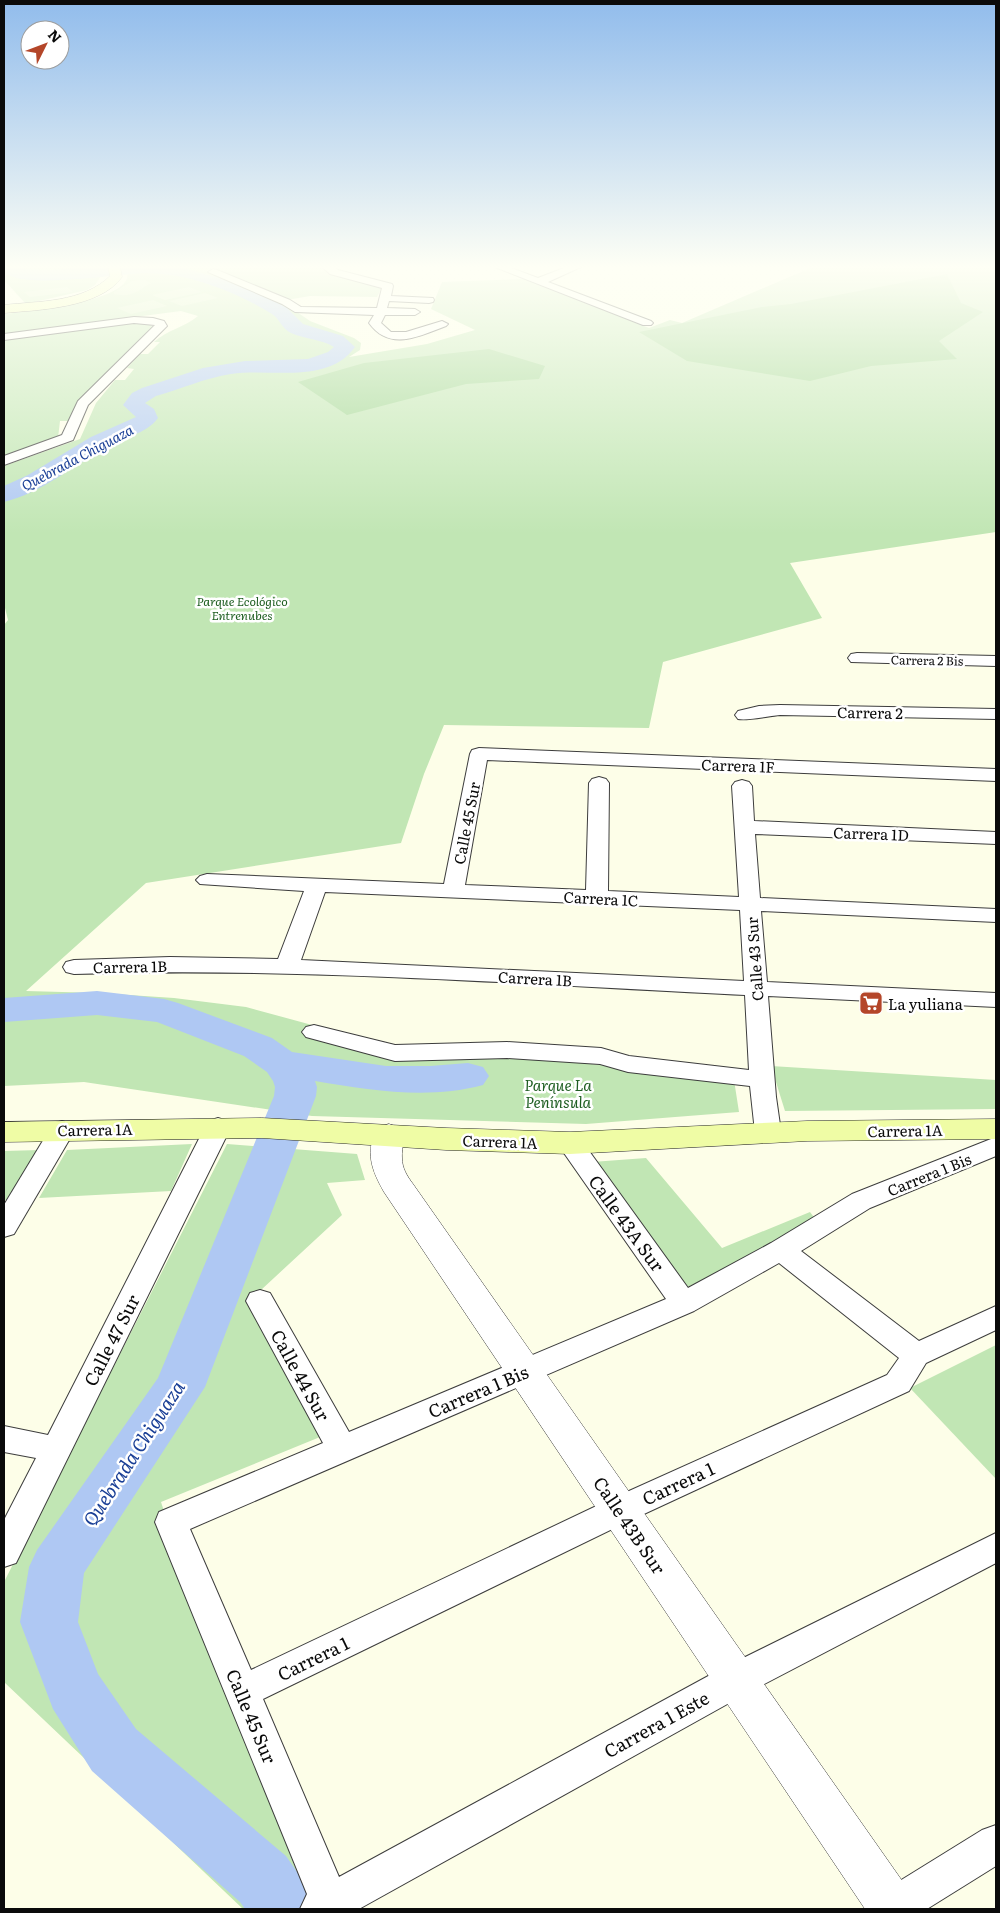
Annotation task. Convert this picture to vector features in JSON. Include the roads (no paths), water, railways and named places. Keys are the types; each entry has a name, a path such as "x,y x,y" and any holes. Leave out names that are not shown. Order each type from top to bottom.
{"main road":[{"name":"Carrera 1A","path":"4,1132 218,1127 570,1143 768,1132 996,1128"}],"street":[{"path":"4,461 61,441 70,435 82,404 133,355"},
{"name":"Carrera 2 Bis","path":"857,658 996,661"},
{"name":"Carrera 2","path":"744,715 759,711 780,710 996,714"},
{"name":"Carrera 1F","path":"479,754 996,775"},
{"name":"Calle 45 Sur","path":"453,891 479,754"},
{"path":"597,897 599,783"},
{"name":"Calle 43 Sur","path":"742,786 762,1079 768,1132"},
{"name":"Carrera 1D","path":"745,827 996,838"},
{"name":"Carrera 1C","path":"207,880 996,915"},
{"path":"287,966 317,885"},
{"name":"Carrera 1B","path":"74,967 170,964 287,966 996,1000"},
{"path":"314,1032 395,1053 507,1050 601,1056 628,1064 762,1079"},
{"name":"Calle 47 Sur","path":"4,1553 218,1127"},
{"path":"944,1129 996,1144"},
{"path":"4,1227 62,1130"},
{"name":"Calle 43B Sur","path":"389,1135 384,1153 393,1179 892,1909"},
{"name":"Calle 43A Sur","path":"570,1143 684,1303"},
{"name":"Carrera 1 Bis","path":"171,1522 684,1303 781,1250 861,1201 996,1144"},
{"path":"781,1250 916,1355 996,1317"},
{"name":"Calle 44 Sur","path":"260,1301 342,1449"},
{"name":"Carrera 1","path":"242,1692 620,1510 898,1383 916,1355"},
{"path":"4,1439 56,1450"},
{"name":"Calle 45 Sur","path":"171,1522 242,1692 328,1907"},
{"name":"Carrera 1 Este","path":"328,1907 736,1680 996,1547"},
{"path":"892,1909 996,1844"}],"waterway":[{"name":"Quebrada Chiguaza","path":"4,495 36,480 99,442 144,421 147,418 146,414 134,405 139,397 149,392 231,368 308,365 323,362 336,355"},
{"name":"Quebrada Chiguaza","path":"4,1010 97,1003 164,1011 258,1047 281,1063"},
{"path":"281,1063 386,1079 430,1079 468,1076"},
{"name":"Quebrada Chiguaza","path":"281,1063 293,1078 296,1087 295,1096 180,1387 57,1567 49,1622 74,1690 114,1750 263,1879 284,1909"}],"place":[{"name":"La yuliana","path":"871,1003"}],"park label":[{"name":"Parque Ecológico Entrenubes","path":"242,608"},
{"name":"Parque La Península","path":"558,1092"}]}
